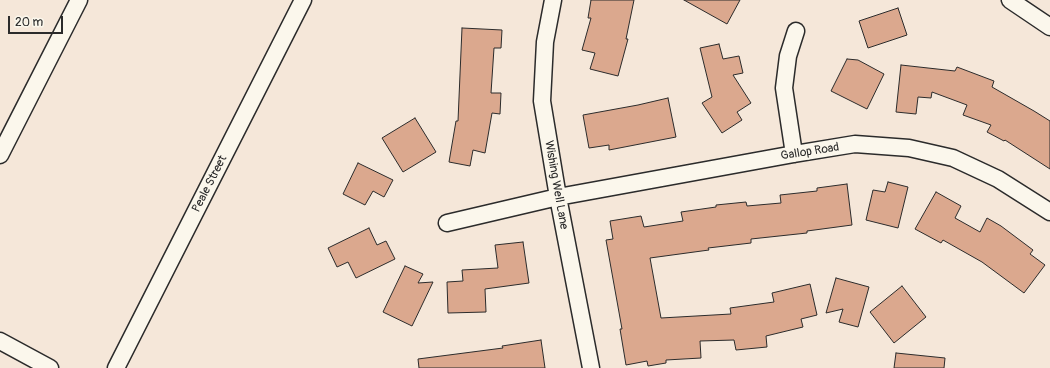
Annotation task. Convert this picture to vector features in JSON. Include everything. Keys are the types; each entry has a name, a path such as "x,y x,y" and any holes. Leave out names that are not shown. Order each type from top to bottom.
{"street":[{"path":"0,155 79,0"},
{"name":"Peale Street","path":"116,368 303,0"},
{"name":"Wishing Well Lane","path":"553,0 545,42 542,101 558,197 591,368"},
{"path":"1010,0 1050,27"},
{"path":"794,154 784,88 788,56 796,31"},
{"name":"Gallop Road","path":"447,223 558,197 855,144 909,148 953,158 998,180 1050,212"},
{"path":"0,341 50,368"}],"building":[{"path":"591,0 634,0 626,39 628,39 618,76 590,69 595,53 582,50 591,18 588,18"},
{"path":"684,0 740,0 727,24"},
{"path":"898,8 907,35 868,48 859,21"},
{"path":"462,28 502,30 501,48 494,48 491,93 501,93 500,114 492,113 485,153 473,150 470,166 449,162 456,121 458,121"},
{"path":"719,44 723,59 739,56 743,73 733,75 751,103 737,112 742,120 722,133 702,103 712,97 700,48"},
{"path":"847,59 858,60 884,74 867,109 831,91"},
{"path":"901,65 955,71 957,67 994,81 992,87 1050,121 1050,169 1005,140 1004,141 987,132 991,125 963,115 967,105 932,92 931,98 918,97 916,114 896,112"},
{"path":"668,98 676,137 609,150 609,145 589,148 583,115"},
{"path":"415,118 436,152 403,172 382,138"},
{"path":"358,163 393,180 384,197 373,191 365,205 343,194"},
{"path":"888,182 908,187 898,228 866,220 873,190 885,192"},
{"path":"847,184 852,225 807,231 807,233 751,239 751,243 708,248 709,250 650,258 661,318 731,314 730,308 774,302 772,293 810,284 817,315 801,319 803,327 766,336 767,347 736,350 734,340 700,341 701,358 666,360 666,363 648,366 647,361 626,365 620,329 622,329 606,240 613,239 610,221 641,216 644,227 683,221 681,212 716,207 716,205 746,202 747,206 781,203 780,195 817,191 817,188"},
{"path":"936,192 961,206 955,218 980,232 987,218 1001,226 1033,250 1030,254 1045,265 1024,293 982,262 943,240 941,243 915,229"},
{"path":"369,228 377,245 386,241 395,259 356,278 348,262 337,267 328,248"},
{"path":"523,242 529,283 485,289 486,312 448,313 447,282 463,281 462,270 498,268 495,245"},
{"path":"405,266 423,274 418,283 433,282 412,326 383,312"},
{"path":"836,278 869,287 858,327 839,322 843,309 826,313"},
{"path":"902,286 926,317 894,343 870,312"},
{"path":"541,340 545,368 419,368 418,359 503,348 502,346"},
{"path":"896,353 945,358 944,368 894,368"}]}
